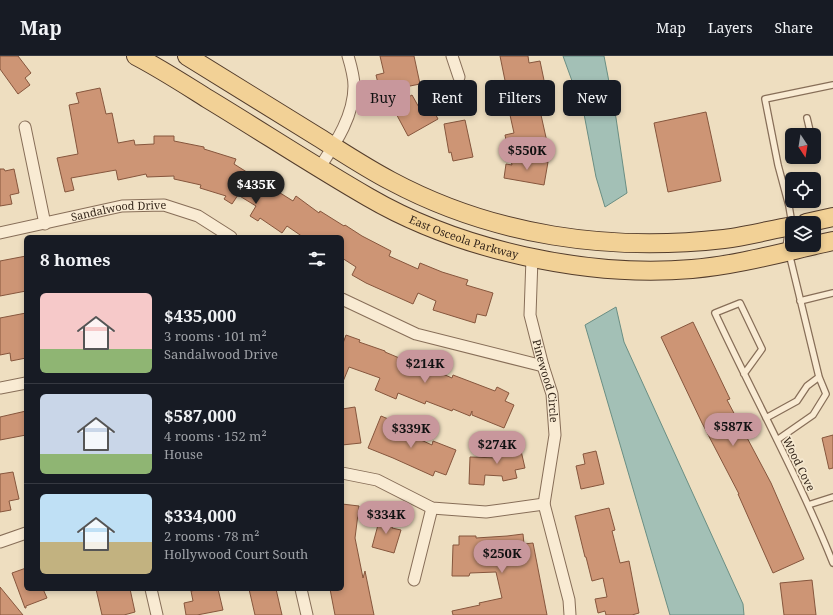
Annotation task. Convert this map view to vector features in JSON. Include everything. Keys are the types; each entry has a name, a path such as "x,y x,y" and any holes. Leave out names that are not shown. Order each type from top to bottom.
{"main road":[{"name":"East Osceola Parkway","path":"136,56 370,198 411,219 455,237 532,258 589,267 642,270 685,269 736,263 785,252"},
{"name":"East Osceola Parkway","path":"187,56 391,181 461,212 497,224 530,232 572,239 611,243 658,244 726,239 785,227"},
{"path":"821,220 833,217"},
{"name":"East Osceola Parkway","path":"821,244 833,241"},
{"path":"532,258 536,253 542,250 553,249 618,256 658,244"}],"street":[{"path":"320,167 345,124 353,99 354,86 348,56"},
{"path":"452,56 459,77"},
{"path":"25,128 45,224"},
{"name":"Sandalwood Drive","path":"0,234 122,206 164,205 198,216 228,235"},
{"name":"Pinewood Circle","path":"532,258 530,315 552,394 555,435 544,504 569,600 570,615"},
{"path":"344,300 416,334 543,366"},
{"path":"0,388 24,383"},
{"path":"344,473 377,480 432,508 486,512 544,504"},
{"path":"414,580 432,508"},
{"path":"0,542 24,534"},
{"path":"151,591 157,615"},
{"path":"301,591 306,615"}],"lane":[{"path":"790,216 778,165 765,99 833,85"},
{"path":"807,118 809,128"},
{"path":"777,440 813,415 826,394 819,377 788,252"},
{"path":"800,301 833,293"},
{"name":"Wood Cove","path":"744,374 762,349 740,303 715,313 744,374 808,505 833,563"},
{"path":"766,418 797,401 807,386 819,377"},
{"path":"808,505 833,498"}],"water":[{"path":"563,56 604,56 609,80 572,80"},
{"path":"584,116 616,116 627,193 605,207 596,177"},
{"path":"616,307 624,342 743,604 744,615 670,615 585,325"}],"building":[{"path":"0,56 18,56 31,73 25,78 30,85 18,94 0,69"},
{"path":"380,56 414,56 419,80 418,84 410,86 410,80 377,80 376,75 384,73"},
{"path":"500,56 528,56 529,63 540,61 544,80 505,80"},
{"path":"100,88 106,114 112,113 118,143 134,140 135,145 154,144 154,136 174,136 174,141 204,147 204,149 236,159 234,164 293,201 296,196 319,213 320,211 344,226 345,225 362,236 391,251 389,256 418,269 420,263 468,280 466,285 493,293 486,316 477,314 475,323 433,310 436,301 418,293 413,304 366,283 352,275 356,267 344,259 344,235 300,235 287,226 282,233 260,218 258,221 250,216 256,206 238,195 232,204 224,199 226,196 200,188 201,185 174,179 174,176 147,177 146,174 118,180 116,170 71,178 74,190 65,192 57,158 78,154 69,105 79,103 76,93"},
{"path":"412,95 418,106 418,116 436,116 438,119 408,136 397,116 410,116 410,96"},
{"path":"706,112 721,181 668,192 654,123"},
{"path":"510,116 541,116 547,142 508,150 505,135 514,133"},
{"path":"465,120 473,157 453,161 451,152 449,153 444,124"},
{"path":"510,156 548,162 544,185 504,178 506,164 512,165"},
{"path":"0,169 4,169 5,171 14,169 19,193 10,195 12,204 0,206"},
{"path":"24,256 24,291 0,296 0,261"},
{"path":"24,313 24,358 11,361 10,353 0,355 0,318"},
{"path":"693,322 730,399 727,400 771,483 804,559 773,573 739,494 702,423 661,337"},
{"path":"346,335 360,340 359,342 385,351 423,368 424,366 452,378 453,375 495,391 497,387 509,393 505,401 514,405 504,428 472,415 472,411 470,416 426,401 425,404 398,393 396,399 375,390 380,378 349,367 344,379 344,340"},
{"path":"355,407 361,443 344,445 344,409"},
{"path":"24,411 24,435 0,440 0,417"},
{"path":"381,416 403,425 401,431 432,445 433,441 456,450 446,475 435,471 433,476 368,448"},
{"path":"833,435 833,468 829,469 822,438"},
{"path":"519,442 525,468 515,470 517,478 503,481 502,476 485,475 484,485 469,484 470,457 498,458 496,447"},
{"path":"596,451 604,484 581,489 576,466 585,464 583,454"},
{"path":"13,472 19,499 9,501 11,510 0,512 0,474"},
{"path":"344,504 359,506 355,538 363,578 365,571 374,615 335,615 330,591 344,591"},
{"path":"609,508 615,530 612,531 620,563 629,561 639,613 632,615 606,615 605,611 598,613 595,599 607,597 603,578 592,581 575,516"},
{"path":"381,514 395,518 392,528 401,530 394,553 372,547"},
{"path":"523,534 524,544 533,543 547,615 453,615 452,611 480,605 479,603 502,598 496,572 470,573 469,576 452,576 453,545 459,545 459,536 476,536 476,538"},
{"path":"24,569 24,591 44,591 47,598 26,606 25,608 12,573"},
{"path":"812,580 816,615 784,615 780,583"},
{"path":"0,587 23,615 0,615"},
{"path":"96,591 130,591 135,612 124,615 102,615"},
{"path":"191,591 218,591 223,610 197,615 186,615 184,603 193,601"},
{"path":"249,591 276,591 282,615 255,615"}]}
